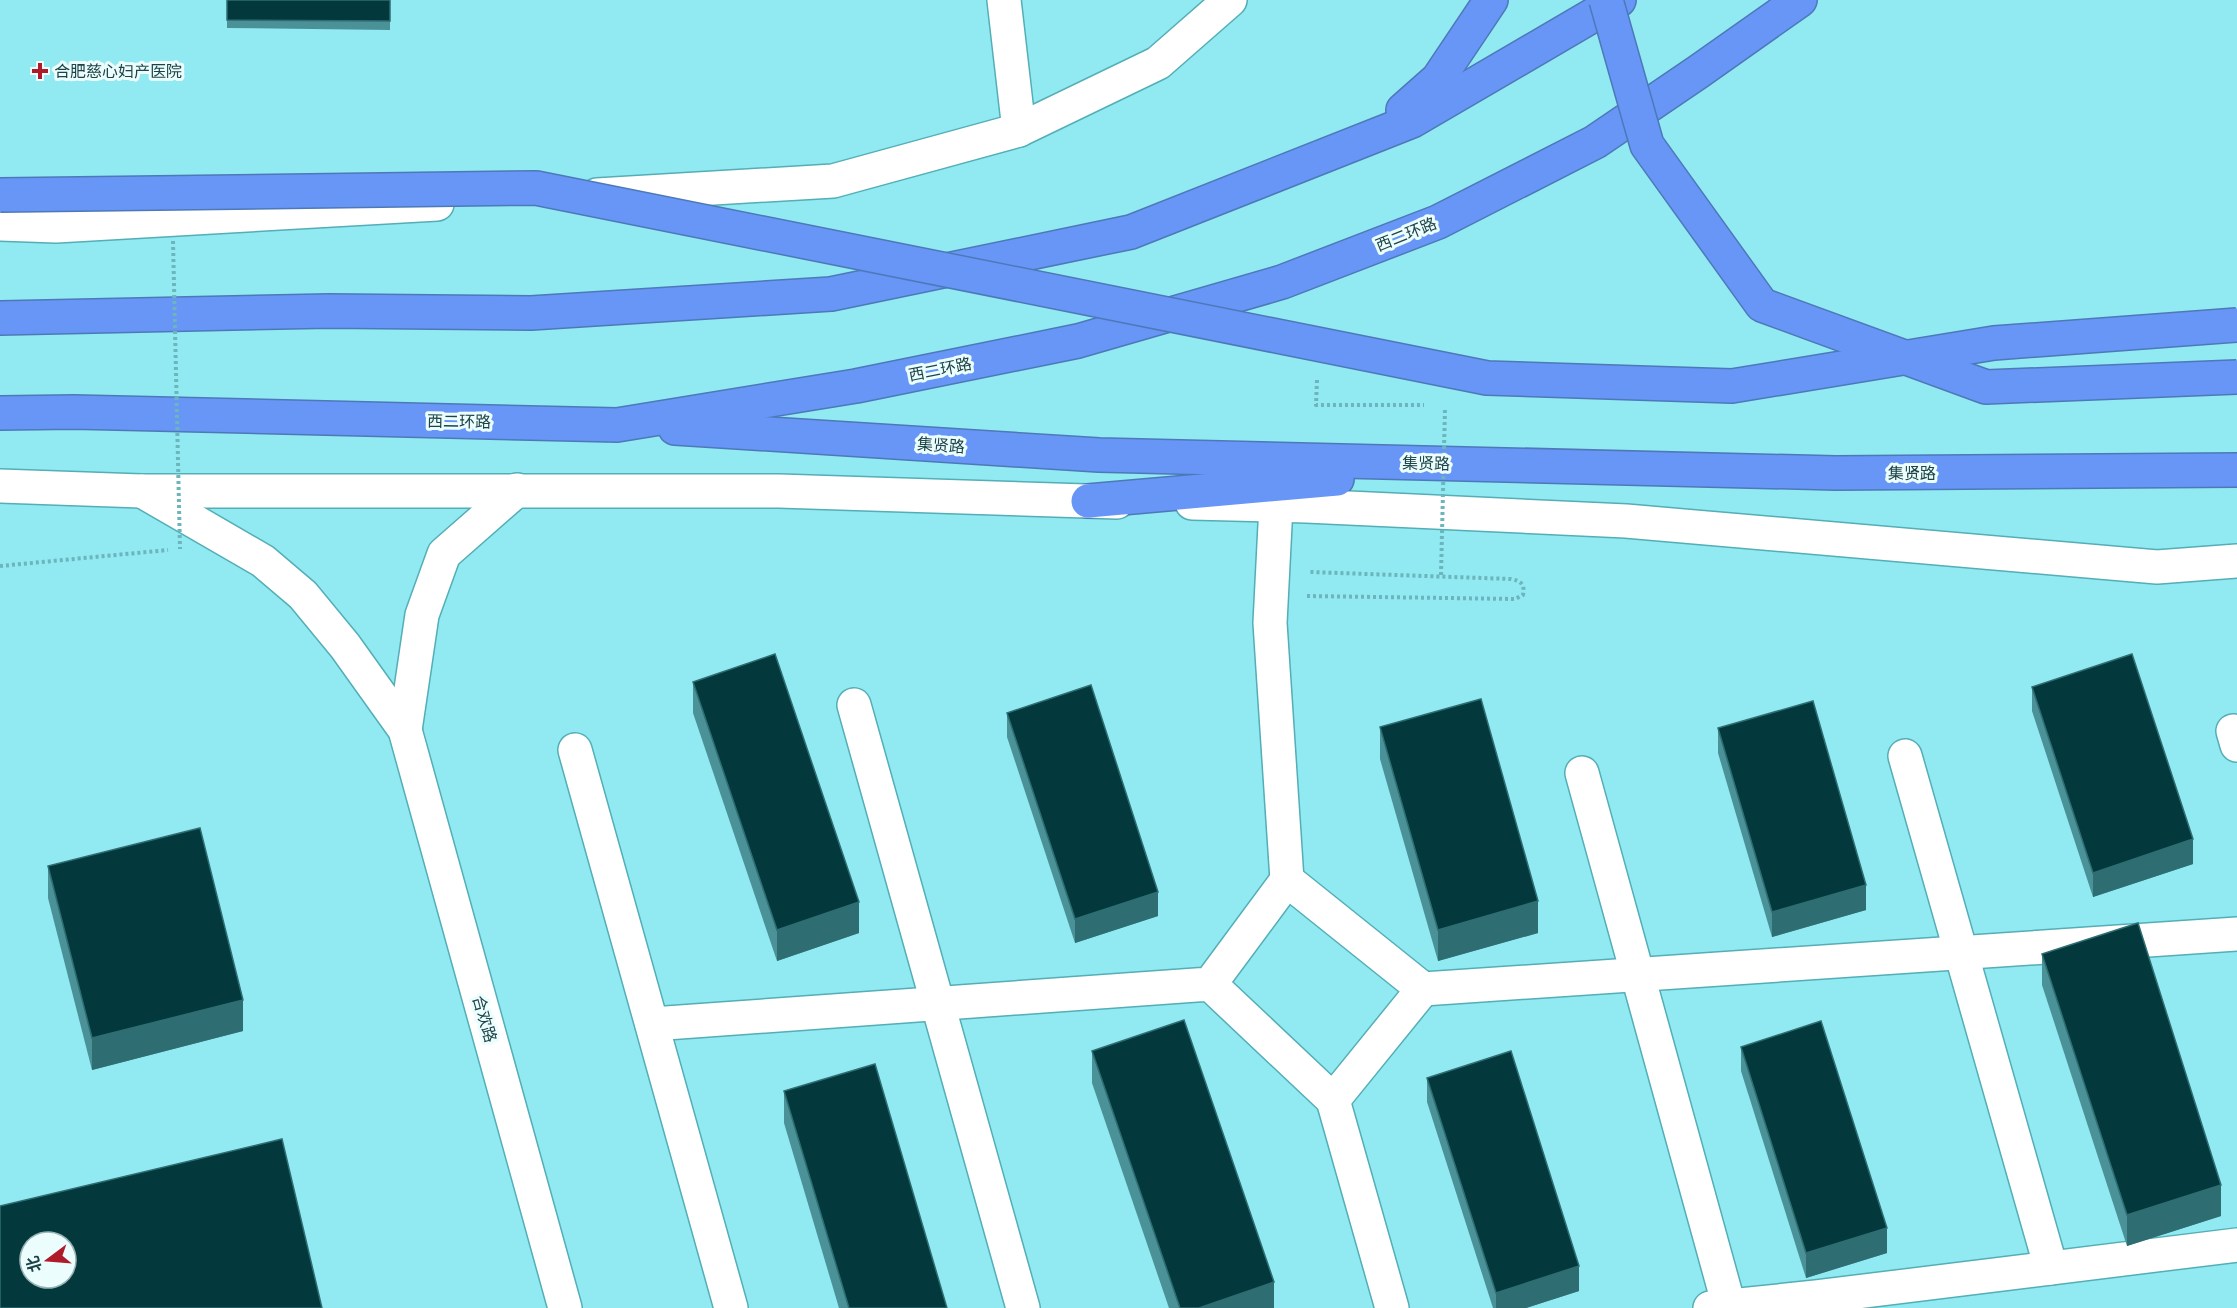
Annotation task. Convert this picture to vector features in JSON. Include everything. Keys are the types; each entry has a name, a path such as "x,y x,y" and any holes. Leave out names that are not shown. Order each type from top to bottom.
{"highway":[{"path":"1371,138 1438,79 1491,0"},
{"path":"1606,0 1647,145 1762,305 1986,387 2237,377"},
{"path":"0,318 329,311 531,313 831,294 1131,232 1412,121 1619,0"},
{"name":"西二环路","path":"0,413 74,412 617,425 856,386 1078,341 1282,282 1438,222 1595,142 1800,0"},
{"path":"0,195 536,188 1487,378 1732,386 1994,343 2237,325"},
{"name":"集贤路","path":"617,425 1099,455 1836,473 2237,470"},
{"path":"1088,501 1492,464"}],"street":[{"path":"1004,0 1019,130"},
{"path":"0,224 68,225 833,181 1019,130 1158,63 1230,0"},
{"path":"0,486 141,491 779,491 1276,505 1626,521 2157,567 2237,561"},
{"path":"405,730 422,615 444,554 517,490"},
{"path":"141,491 263,561 303,596 345,646 405,730"},
{"path":"1210,984 1287,880 1270,623 1276,505"},
{"path":"854,705 1023,1308"},
{"name":"合欢路","path":"405,730 565,1308"},
{"path":"575,750 731,1308"},
{"path":"1905,756 2051,1268"},
{"path":"1582,773 1638,974 1719,1307 2237,1245"},
{"path":"1287,880 1423,989 2237,934"},
{"path":"652,1024 1210,984 1333,1100 1392,1308"},
{"path":"1333,1100 1423,989"}],"path":[{"path":"0,566 180,549 173,241"},
{"path":"1317,376 1316,405 1434,405"},
{"path":"1441,575 1445,405"},
{"path":"1304,572 1511,579 1522,584 1524,589 1523,595 1515,600 1346,596"}],"building":[{"path":"227,0 390,0 390,21 227,20"},
{"path":"775,654 859,902 777,930 693,682"},
{"path":"2132,654 2193,839 2093,873 2032,687"},
{"path":"1091,685 1158,892 1075,919 1007,713"},
{"path":"1481,699 1538,901 1438,930 1380,727"},
{"path":"1813,701 1866,885 1772,912 1718,728"},
{"path":"200,828 243,1000 92,1038 48,866"},
{"path":"2138,923 2221,1185 2127,1215 2042,954"},
{"path":"1184,1020 1274,1282 1199,1308 1180,1308 1092,1051"},
{"path":"1821,1021 1887,1228 1806,1253 1741,1047"},
{"path":"1511,1051 1579,1266 1496,1293 1427,1078"},
{"path":"875,1064 947,1308 849,1308 784,1091"},
{"path":"282,1139 322,1308 0,1308 0,1206"}],"place":[{"name":"合肥慈心妇产医院","path":"40,71"}]}
